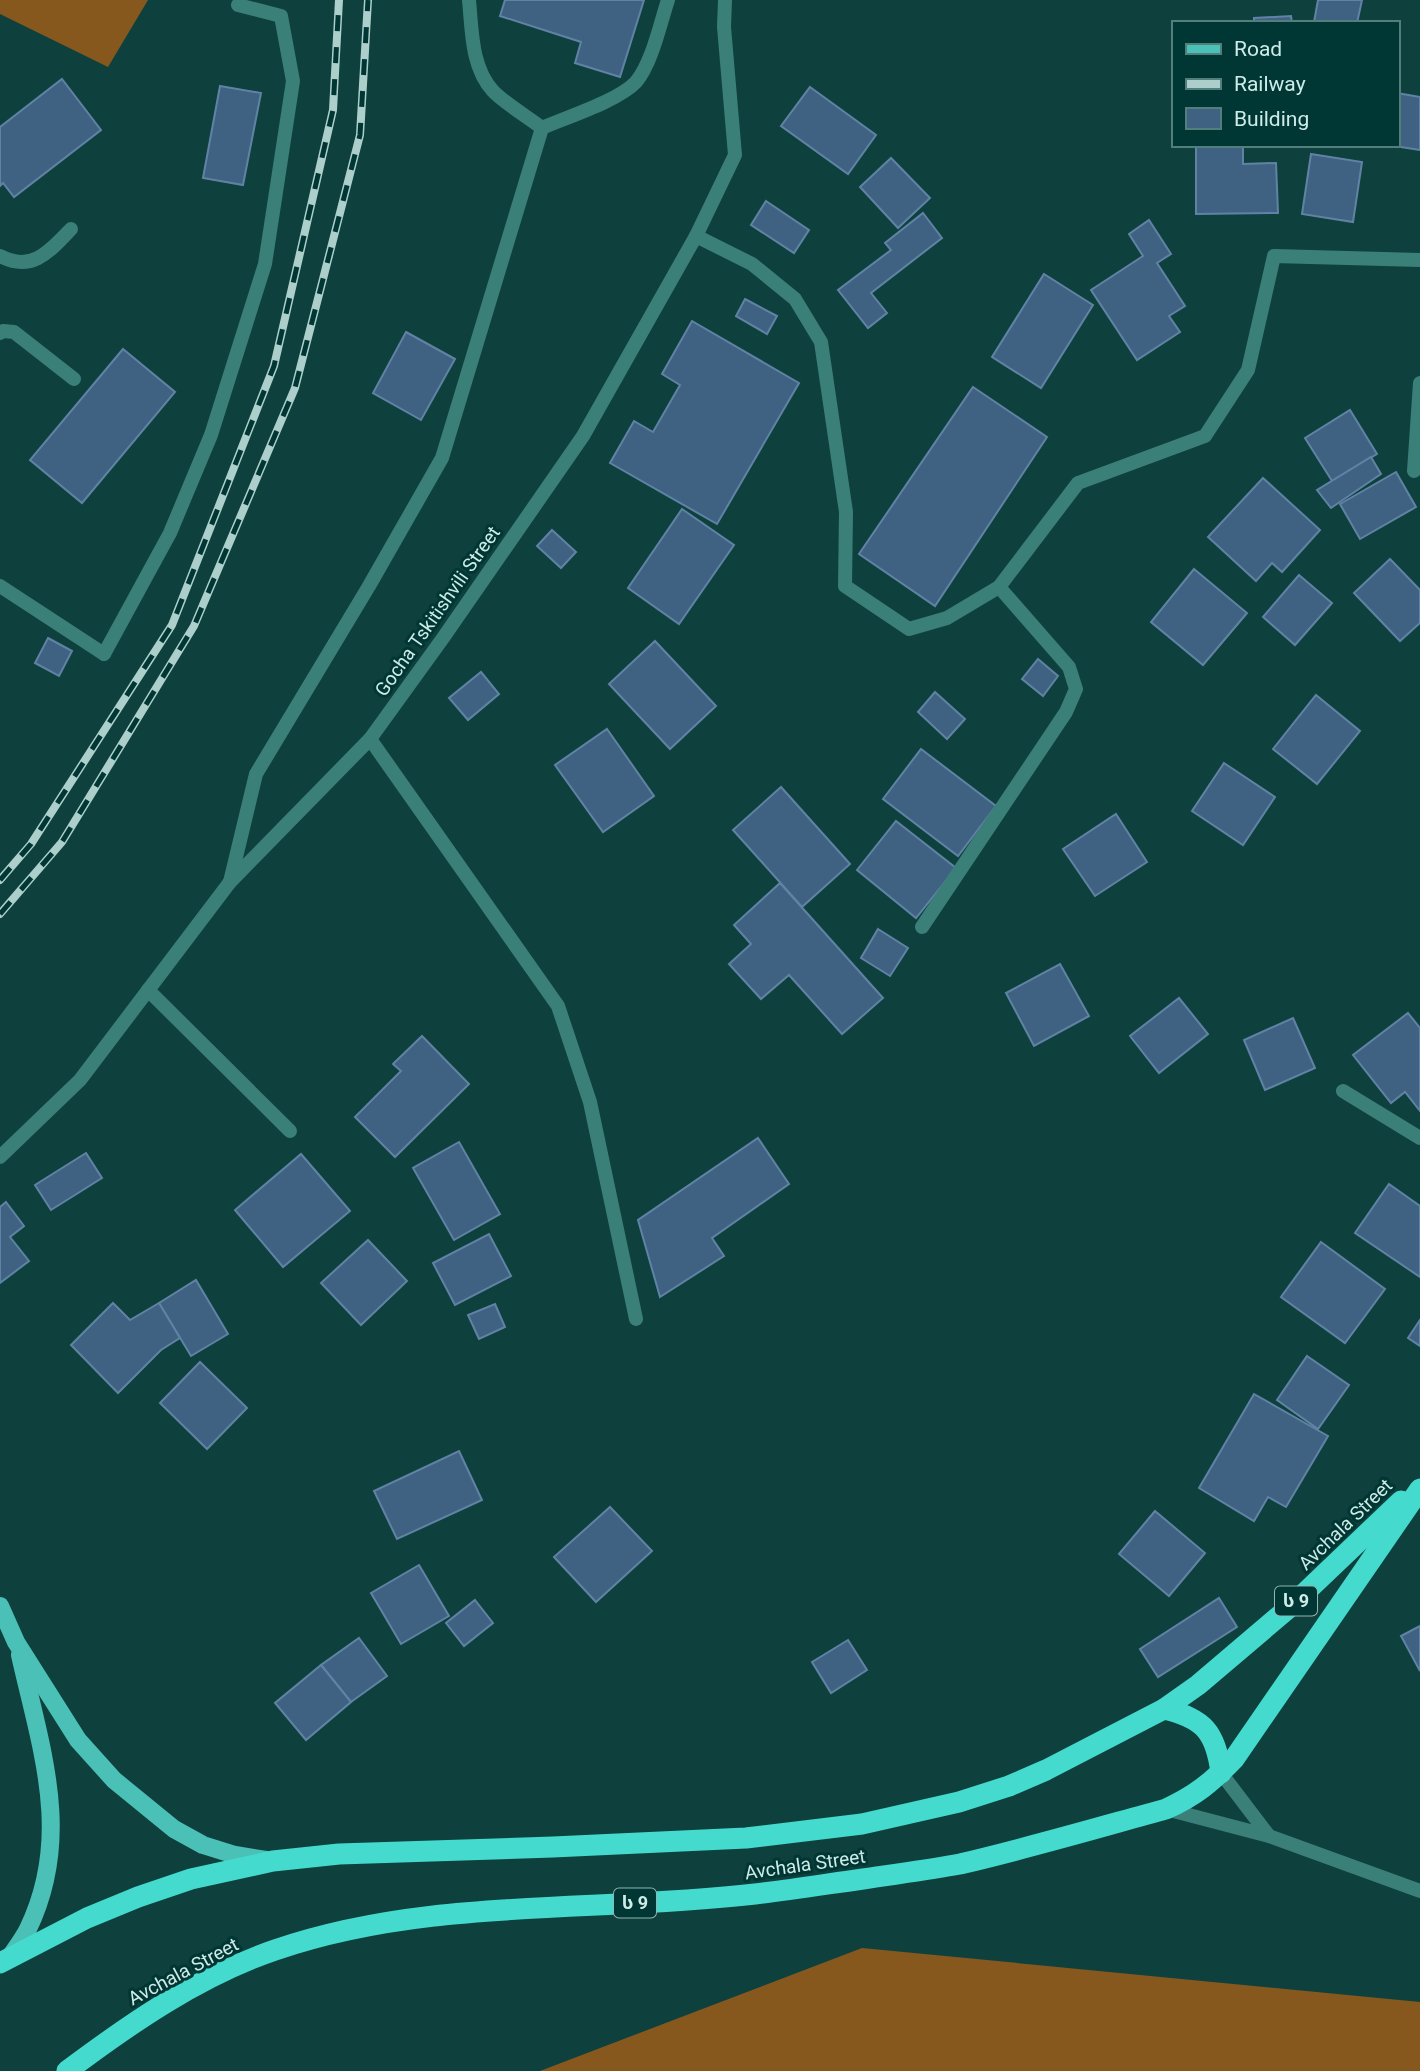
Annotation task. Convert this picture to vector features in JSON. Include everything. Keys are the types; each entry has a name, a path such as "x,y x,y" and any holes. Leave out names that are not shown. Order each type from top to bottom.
{"highway":[{"name":"Avchala Street","path":"5,1960 88,1918 138,1897 191,1879 273,1861 339,1854 746,1838 862,1824 959,1802 1009,1786 1046,1770 1164,1709 1198,1685 1291,1606 1420,1483"},
{"name":"Avchala Street","path":"67,2071 163,2003 217,1974 274,1950 336,1932 398,1920 463,1913 753,1895 871,1878 1015,1851 1166,1809 1189,1799 1206,1787 1234,1759 1420,1489"},
{"path":"1164,1709 1194,1718 1203,1726 1213,1738 1221,1773"}],"main road":[{"path":"0,1606 16,1642 78,1740 114,1780 174,1829 203,1845 235,1855 273,1861"},
{"path":"5,1960 28,1930 47,1872 52,1841 52,1808 47,1773 16,1642"}],"street":[{"path":"469,0 472,36 479,68 492,91 542,128"},
{"path":"230,882 256,774 442,458 542,128 620,94 635,82 646,66 668,0"},
{"name":"Gocha Tskitishvili Street","path":"0,1157 80,1080 230,882 370,739 583,436 696,236 735,155 724,27 725,0"},
{"path":"0,586 104,654 175,521 211,435 265,264 293,81 281,16 238,5"},
{"path":"0,256 13,263 29,262 51,250 72,229"},
{"path":"696,236 752,264 795,299 821,342 846,512 845,586 909,629 947,618 999,587 1077,483 1205,436 1248,370 1273,256 1420,260"},
{"path":"0,332 14,332 74,379"},
{"path":"1413,471 1420,383"},
{"path":"922,927 1066,712 1076,689 1069,667 999,587"},
{"path":"370,739 558,1006 590,1102 636,1319"},
{"path":"148,990 290,1131"},
{"path":"1343,1091 1420,1138"},
{"path":"1221,1773 1269,1836"},
{"path":"1166,1809 1269,1836 1420,1891"}],"shaded area":[{"path":"0,0 148,0 108,67 0,14"},
{"path":"862,1948 1420,2002 1420,2071 540,2071"}],"building":[{"path":"505,0 644,0 620,77 575,63 581,42 500,16"},
{"path":"1318,0 1362,0 1357,21 1314,21"},
{"path":"1291,16 1292,21 1254,21 1254,18"},
{"path":"62,79 101,130 14,197 3,183 0,186 0,127"},
{"path":"220,86 261,93 243,185 203,178"},
{"path":"810,87 876,135 848,174 781,126"},
{"path":"1399,93 1420,97 1420,150 1399,147"},
{"path":"1196,147 1243,147 1243,164 1276,163 1278,213 1196,214"},
{"path":"1311,154 1362,162 1353,222 1302,214"},
{"path":"891,158 930,198 898,228 860,187"},
{"path":"766,201 809,230 794,253 751,225"},
{"path":"923,213 942,238 871,293 887,313 868,328 838,290 891,250 885,243"},
{"path":"1149,220 1171,254 1157,263 1185,306 1169,316 1180,332 1137,360 1091,290 1143,256 1129,234"},
{"path":"1044,274 1093,305 1041,388 992,357"},
{"path":"745,299 777,316 767,334 736,316"},
{"path":"692,321 799,383 717,524 610,463 634,421 653,432 680,385 662,374"},
{"path":"406,332 455,359 421,420 373,393"},
{"path":"123,349 175,392 82,503 30,460"},
{"path":"973,387 1047,437 935,606 859,554"},
{"path":"1350,410 1377,454 1332,481 1305,438"},
{"path":"1371,457 1381,474 1331,508 1317,490"},
{"path":"1396,472 1416,507 1360,539 1340,504"},
{"path":"1263,478 1320,530 1282,572 1272,563 1256,581 1208,537"},
{"path":"682,509 734,545 679,624 628,588"},
{"path":"552,530 576,552 561,568 537,546"},
{"path":"1390,559 1420,590 1420,623 1400,641 1354,593"},
{"path":"1194,569 1247,613 1203,665 1151,622"},
{"path":"1299,575 1332,603 1295,645 1263,617"},
{"path":"48,638 72,651 59,676 35,663"},
{"path":"655,641 716,706 670,749 609,684"},
{"path":"1038,659 1058,676 1043,696 1022,679"},
{"path":"481,672 499,694 468,720 449,698"},
{"path":"935,692 965,719 947,739 918,712"},
{"path":"1316,695 1360,731 1317,784 1273,749"},
{"path":"607,729 654,796 603,832 555,765"},
{"path":"921,749 996,806 958,856 883,799"},
{"path":"1224,763 1275,797 1243,845 1192,811"},
{"path":"781,787 850,864 802,907 733,830"},
{"path":"1116,814 1147,862 1095,896 1063,849"},
{"path":"896,821 956,868 916,918 857,870"},
{"path":"780,883 883,998 842,1034 789,975 761,999 729,964 751,944 734,925"},
{"path":"878,929 908,948 890,976 861,958"},
{"path":"1060,964 1089,1016 1034,1046 1006,993"},
{"path":"1179,998 1208,1034 1159,1073 1130,1036"},
{"path":"1408,1013 1420,1028 1420,1111 1405,1092 1391,1103 1353,1055"},
{"path":"1293,1018 1315,1068 1265,1090 1244,1040"},
{"path":"422,1036 469,1084 395,1157 355,1117 401,1071 393,1064"},
{"path":"758,1138 789,1184 712,1238 724,1256 660,1297 638,1220"},
{"path":"459,1142 500,1214 454,1240 413,1168"},
{"path":"86,1153 102,1178 51,1210 35,1185"},
{"path":"301,1154 350,1211 283,1267 235,1210"},
{"path":"1389,1184 1420,1206 1420,1277 1355,1233"},
{"path":"6,1202 24,1226 10,1237 29,1261 0,1283 0,1207"},
{"path":"489,1234 511,1276 455,1305 433,1263"},
{"path":"368,1240 407,1281 361,1325 321,1283"},
{"path":"1321,1242 1385,1289 1345,1343 1281,1297"},
{"path":"196,1280 228,1334 191,1356 159,1303"},
{"path":"113,1303 130,1320 159,1303 180,1338 161,1350 118,1393 71,1345"},
{"path":"495,1304 505,1327 479,1339 468,1315"},
{"path":"1420,1320 1420,1346 1408,1338"},
{"path":"1307,1356 1349,1385 1318,1429 1277,1400"},
{"path":"200,1362 247,1408 207,1449 160,1403"},
{"path":"1254,1394 1328,1436 1286,1507 1268,1497 1254,1521 1199,1488"},
{"path":"459,1451 482,1500 397,1539 374,1491"},
{"path":"610,1507 652,1551 596,1602 554,1557"},
{"path":"1155,1511 1205,1553 1169,1596 1119,1554"},
{"path":"419,1565 449,1616 401,1644 371,1593"},
{"path":"1219,1598 1237,1627 1158,1677 1140,1649"},
{"path":"475,1600 493,1623 464,1646 446,1623"},
{"path":"1420,1626 1420,1671 1401,1636"},
{"path":"359,1638 387,1676 351,1702 321,1665"},
{"path":"848,1640 867,1670 831,1693 812,1662"},
{"path":"321,1665 351,1702 306,1740 275,1703"}],"railway":[{"path":"0,880 31,844 172,625 274,366 333,110 339,0"},
{"path":"0,914 62,842 194,626 295,388 360,135 368,0"}]}
